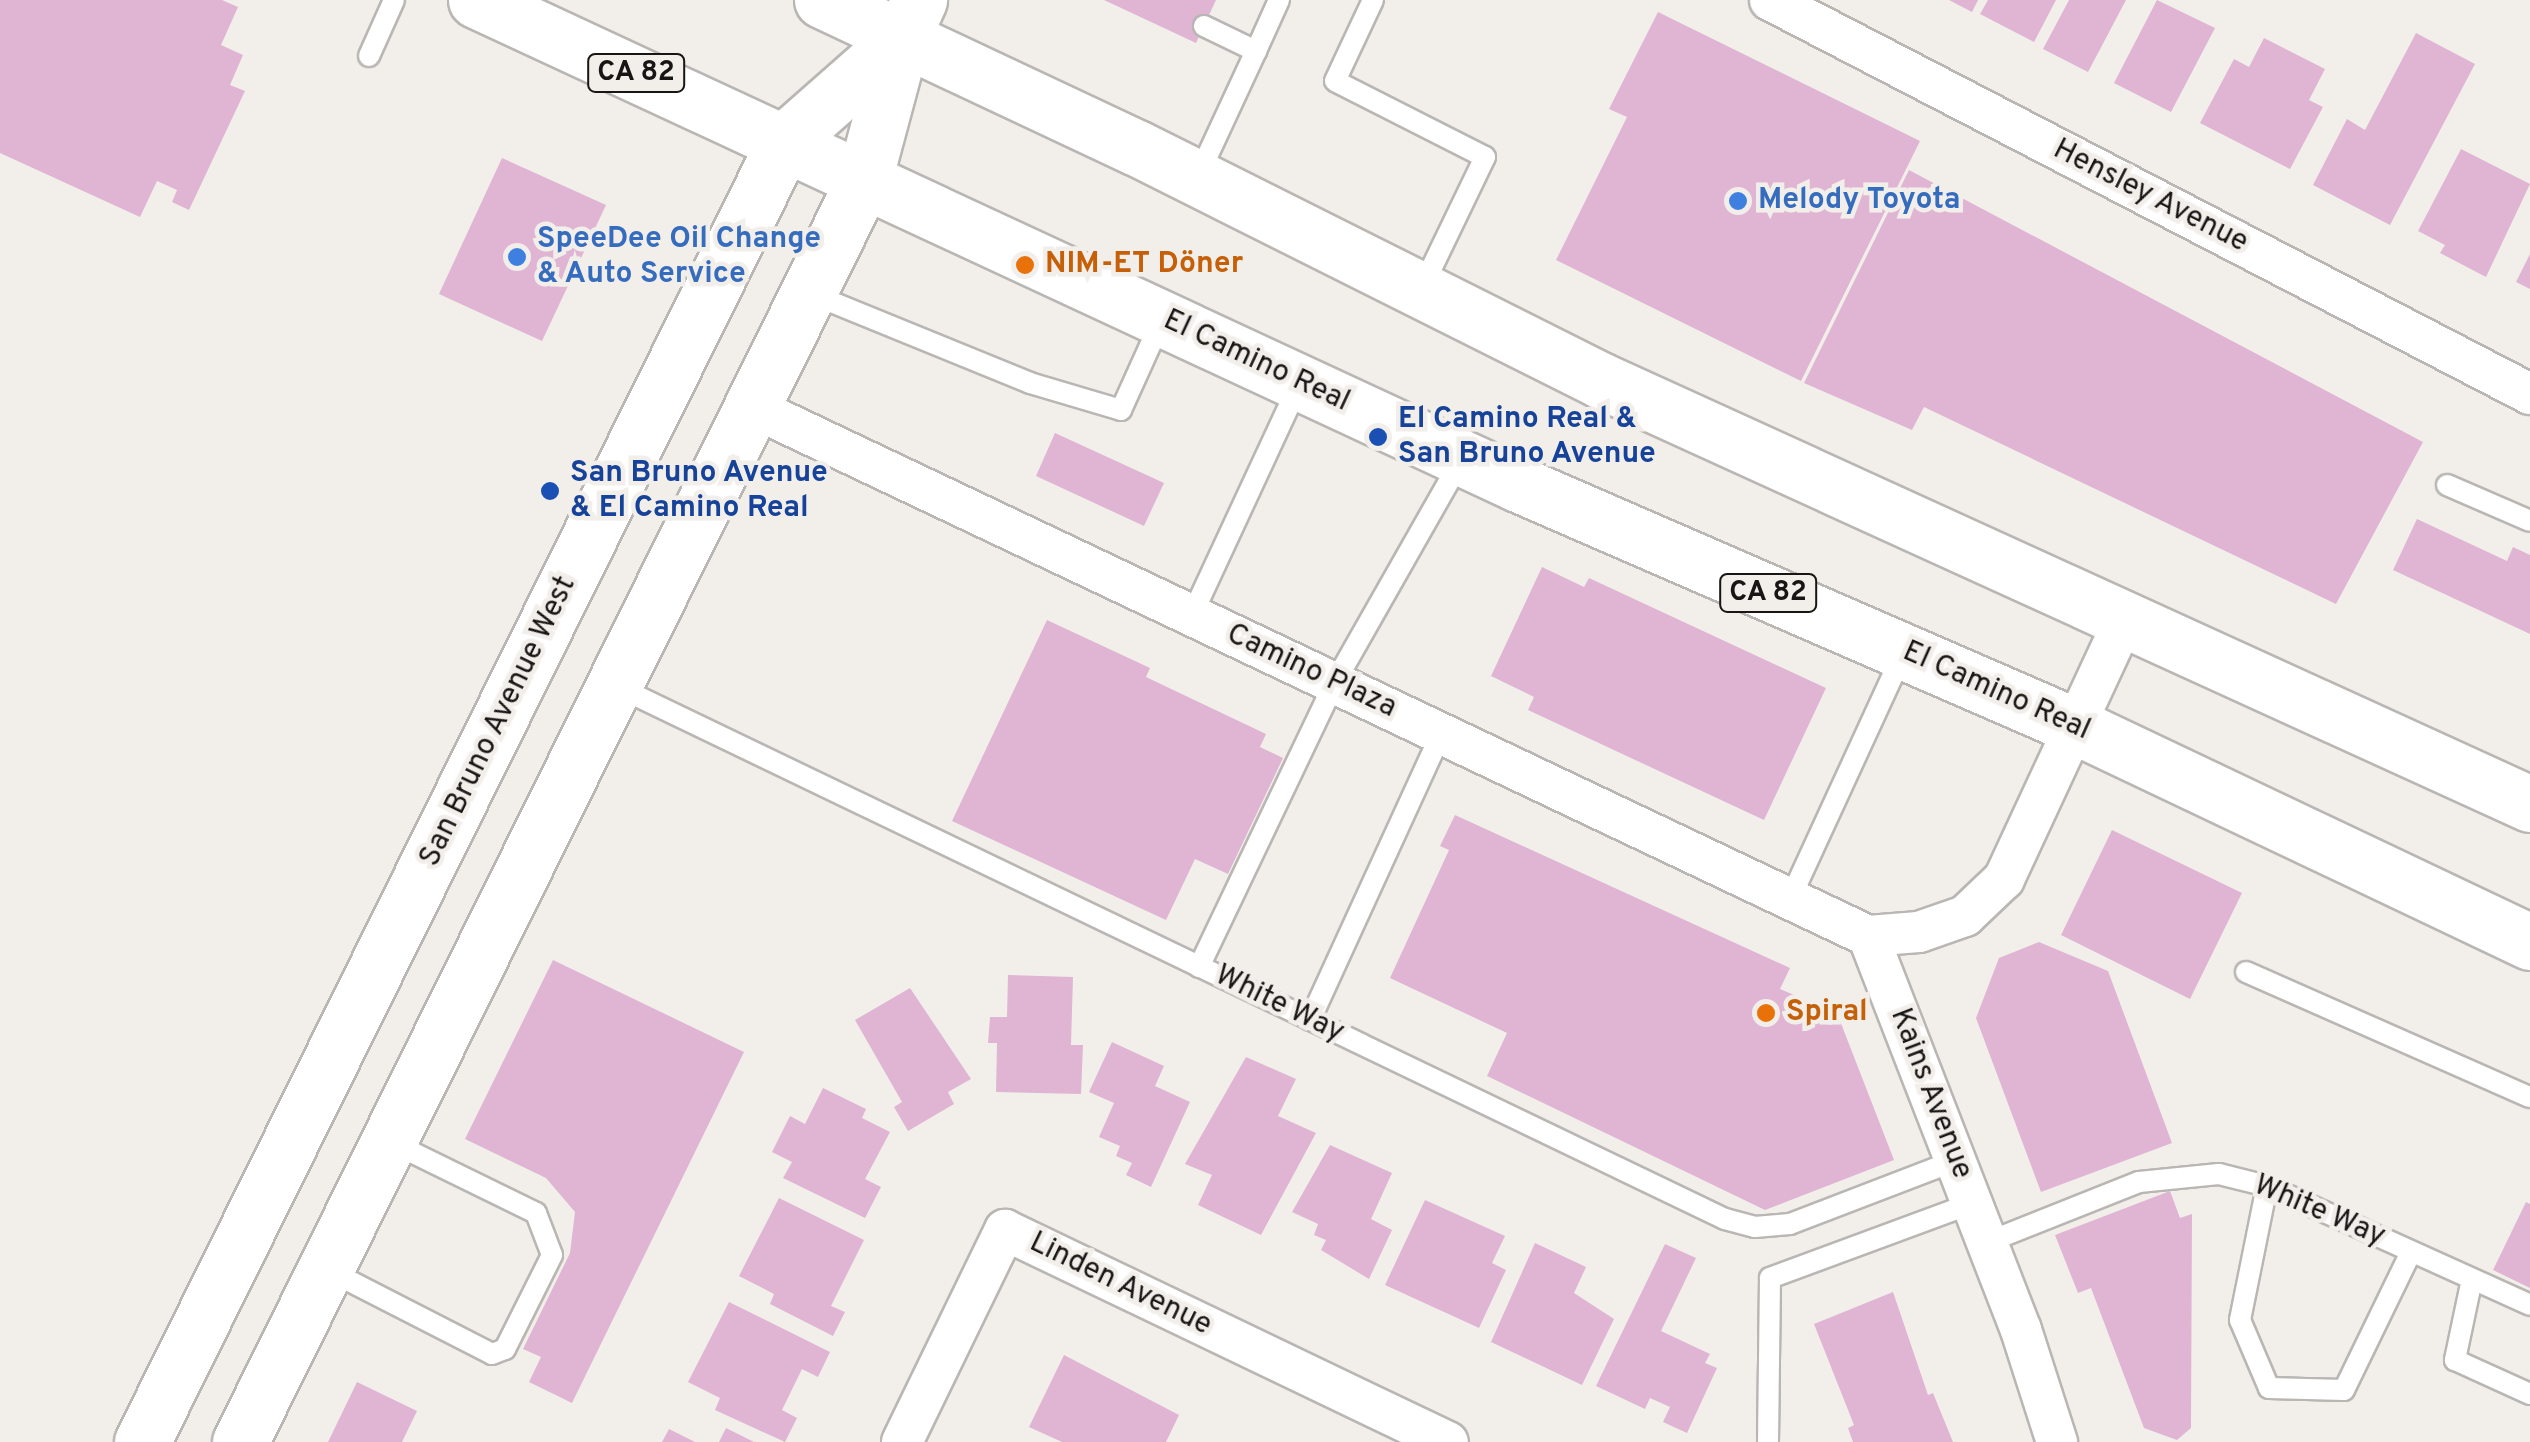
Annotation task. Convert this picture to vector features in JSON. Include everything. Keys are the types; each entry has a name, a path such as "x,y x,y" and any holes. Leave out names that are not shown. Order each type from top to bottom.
{"main road":[{"name":"El Camino Real","path":"476,0 1462,458 2075,726 2530,942"},
{"path":"822,0 911,19 1197,178 1600,380 2530,804"},
{"name":"San Bruno Avenue West","path":"142,1442 786,142 911,19"},
{"path":"240,1442 864,180 911,19"}],"street":[{"name":"Hensley Avenue","path":"1770,0 2530,394"},
{"name":"Camino Plaza","path":"754,408 1868,936"},
{"path":"1868,936 1919,932 1965,916 2004,878 2125,618"},
{"name":"Kains Avenue","path":"1868,936 1988,1242 2057,1442"},
{"name":"Linden Avenue","path":"902,1442 1005,1230 1448,1442"}],"lane":[{"path":"369,56 394,0"},
{"path":"1197,178 1279,0"},
{"path":"1373,0 1335,81 1485,157 1421,290"},
{"path":"1204,26 1256,51"},
{"path":"810,293 1030,383 1120,410 1162,318"},
{"path":"1192,615 1300,383"},
{"path":"1199,967 1335,682 1462,458"},
{"path":"2447,485 2530,520"},
{"path":"1790,899 1904,651"},
{"name":"White Way","path":"613,685 1725,1219 1755,1227 1790,1224 1956,1160"},
{"path":"1310,1020 1441,734"},
{"path":"2246,972 2530,1097"},
{"path":"326,1268 492,1354 505,1349 552,1255 536,1213 389,1141"},
{"name":"White Way","path":"1988,1242 2139,1182 2220,1174 2267,1186 2530,1306"},
{"path":"2267,1186 2240,1320 2269,1388 2344,1390 2412,1252"},
{"path":"1768,1442 1770,1278 1973,1202"},
{"path":"2472,1279 2455,1360 2530,1394"}],"building":[{"path":"0,0 222,0 238,7 221,45 243,55 230,85 245,91 189,210 172,202 177,190 157,181 140,217 0,153"},
{"path":"1104,0 1216,0 1196,43"},
{"path":"1949,0 1978,0 1972,12"},
{"path":"1988,0 2056,0 2034,42 1980,14"},
{"path":"2069,0 2126,0 2088,72 2043,49"},
{"path":"2157,0 2215,28 2171,112 2114,83"},
{"name":"Melody Toyota","path":"1658,12 1920,141 1801,381 1556,260 1627,117 1609,109"},
{"path":"2416,33 2475,64 2390,225 2313,185 2347,119 2365,130"},
{"path":"2264,38 2325,69 2309,100 2323,107 2290,169 2200,123 2234,59 2249,67"},
{"path":"2461,149 2530,184 2486,277 2440,253 2445,245 2418,231"},
{"path":"502,158 606,205 542,341 439,294"},
{"path":"1909,170 2423,442 2336,604 1924,407 1912,430 1804,383"},
{"path":"2530,254 2530,289 2516,282"},
{"path":"1055,433 1164,483 1144,526 1036,476"},
{"path":"2417,519 2507,561 2513,547 2530,555 2530,634 2393,570"},
{"path":"1542,567 1584,587 1589,578 1826,688 1764,820 1528,710 1534,697 1491,676"},
{"path":"1047,620 1150,668 1146,677 1266,734 1260,747 1283,758 1228,874 1195,859 1166,920 952,821"},
{"path":"1455,815 1790,968 1780,989 1837,1013 1894,1160 1765,1210 1487,1076 1507,1033 1390,978 1449,850 1440,846"},
{"path":"2112,830 2242,893 2190,999 2061,935"},
{"path":"2039,942 2108,971 2172,1143 2041,1192 1976,1018 1999,958"},
{"path":"553,960 744,1052 572,1403 529,1382 541,1357 523,1349 570,1253 575,1212 546,1178 465,1139"},
{"path":"1008,975 1073,977 1071,1045 1083,1045 1081,1094 996,1092 997,1043 988,1043 990,1017 1007,1017"},
{"path":"910,988 971,1079 948,1092 954,1104 908,1131 894,1107 902,1102 855,1020"},
{"path":"1112,1042 1164,1066 1155,1086 1190,1102 1151,1187 1126,1175 1132,1163 1116,1156 1120,1146 1099,1137 1114,1103 1089,1092"},
{"path":"1246,1057 1296,1079 1278,1116 1316,1133 1261,1235 1198,1205 1212,1175 1185,1164"},
{"path":"823,1088 866,1109 862,1118 890,1132 865,1179 881,1187 865,1218 783,1178 792,1162 772,1152 790,1116 805,1124"},
{"path":"1330,1145 1392,1173 1371,1219 1392,1230 1369,1279 1321,1250 1326,1240 1314,1235 1318,1224 1292,1212"},
{"path":"2170,1191 2180,1218 2192,1214 2191,1428 2177,1440 2144,1428 2091,1288 2078,1293 2055,1235"},
{"path":"779,1198 864,1240 831,1306 845,1312 833,1336 770,1304 774,1294 739,1276"},
{"path":"1425,1200 1505,1236 1492,1263 1506,1270 1479,1328 1385,1285"},
{"path":"2526,1202 2530,1204 2530,1288 2493,1270"},
{"path":"1535,1243 1586,1267 1574,1293 1614,1319 1582,1385 1491,1342"},
{"path":"1665,1244 1696,1258 1661,1331 1710,1354 1705,1363 1717,1368 1687,1433 1663,1422 1670,1407 1650,1398 1645,1409 1596,1386"},
{"path":"1893,1292 1928,1395 1933,1393 1953,1442 1853,1442 1848,1428 1854,1425 1814,1324"},
{"path":"729,1302 830,1352 818,1377 802,1369 782,1410 797,1418 785,1442 715,1410 720,1398 688,1382"},
{"path":"1064,1355 1179,1415 1166,1442 1062,1442 1029,1427"},
{"path":"357,1382 417,1411 402,1442 328,1442"},
{"path":"726,1428 754,1442 719,1442"},
{"path":"669,1429 695,1442 662,1442"}],"place":[{"name":"Melody Toyota","path":"1738,201"},
{"name":"SpeeDee Oil Change & Auto Service","path":"517,257"},
{"name":"NIM-ET Döner","path":"1025,265"},
{"name":"El Camino Real & San Bruno Avenue","path":"1378,437"},
{"name":"San Bruno Avenue & El Camino Real","path":"550,491"},
{"name":"Spiral","path":"1766,1013"}]}
